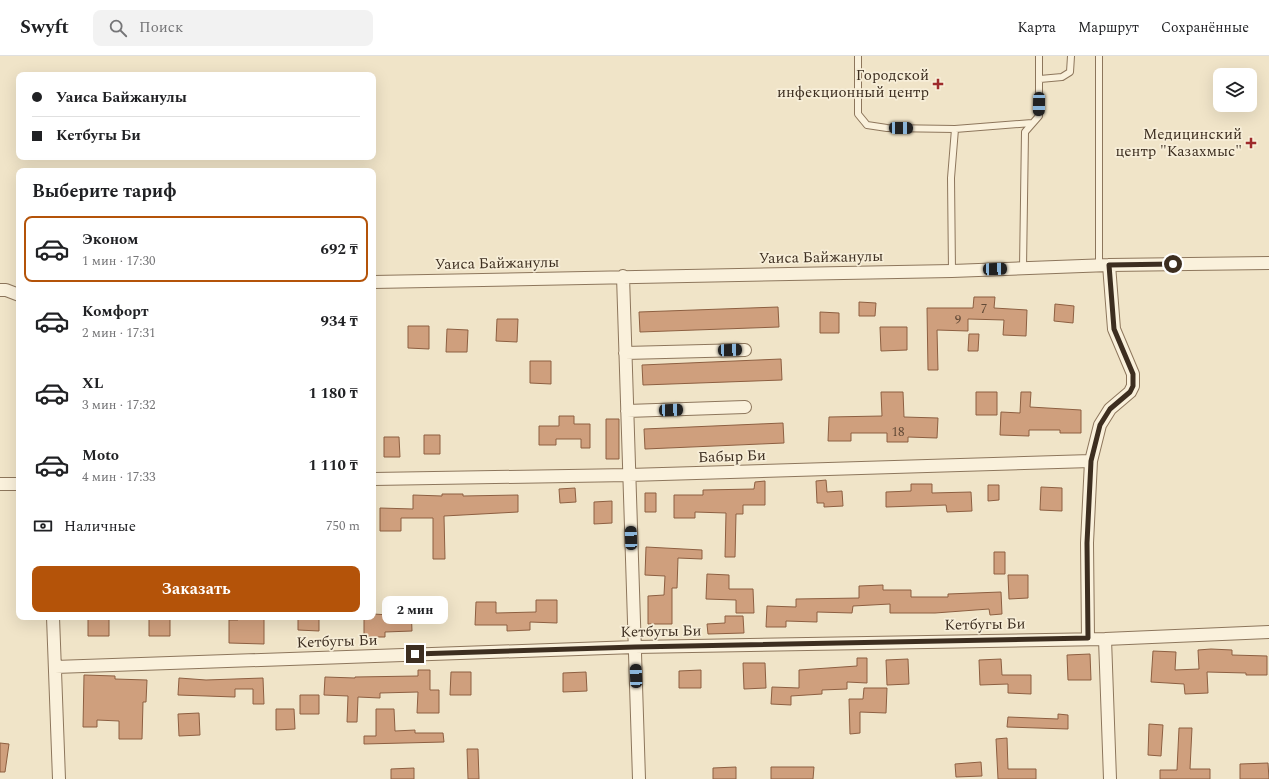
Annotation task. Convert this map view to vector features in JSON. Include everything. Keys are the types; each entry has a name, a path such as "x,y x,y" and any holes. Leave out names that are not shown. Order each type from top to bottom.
{"street":[{"name":"Уаиса Байжанулы","path":"376,282 623,276 952,271 1104,265 1269,263"},
{"path":"1088,638 1087,543 1091,461 1100,425 1110,409 1130,392 1133,386 1133,374 1114,329 1104,265"},
{"path":"623,276 639,779"},
{"path":"0,290 16,293"},
{"path":"625,353 745,350"},
{"path":"627,411 745,407"},
{"name":"Бабыр Би","path":"376,479 629,475 1091,461"},
{"path":"0,484 16,484"},
{"path":"53,620 58,779"},
{"name":"Кетбугы Би","path":"55,667 635,647 1088,638 1105,639 1269,632"},
{"path":"1105,639 1110,779"}],"lane":[{"path":"858,56 858,114 867,125 887,128 955,129 1032,123"},
{"path":"1024,268 1026,132 1039,116 1039,56"},
{"path":"1040,79 1062,77 1070,72 1072,56"},
{"path":"1099,56 1104,265"},
{"path":"952,271 952,178 955,129"}],"building":[{"path":"974,297 995,297 994,308 1027,310 1026,336 1003,335 1004,320 968,319 968,331 937,330 938,370 928,370 927,308 973,308"},
{"path":"859,302 876,303 875,316 859,316"},
{"path":"1055,304 1074,306 1073,323 1054,321"},
{"path":"778,307 779,327 640,332 639,312"},
{"path":"820,312 839,313 839,333 820,333"},
{"path":"497,319 518,319 517,342 496,341"},
{"path":"408,326 429,326 429,349 408,348"},
{"path":"880,327 907,327 907,350 881,351"},
{"path":"447,329 468,330 467,352 446,352"},
{"path":"969,334 979,334 978,351 968,351"},
{"path":"781,359 782,380 643,385 642,365"},
{"path":"530,361 551,361 551,384 530,383"},
{"path":"881,392 903,392 904,417 938,418 937,438 908,437 908,442 887,442 887,433 851,433 851,441 828,441 829,417 882,416"},
{"path":"976,392 997,392 997,415 976,415"},
{"path":"1021,392 1031,392 1030,407 1081,410 1081,433 1060,433 1060,430 1029,430 1029,436 1000,435 1001,412 1020,413"},
{"path":"559,416 574,416 574,424 590,424 590,448 581,448 581,439 556,439 556,445 539,445 539,426 559,426"},
{"path":"606,419 619,419 619,459 606,459"},
{"path":"783,423 784,443 645,449 644,429"},
{"path":"424,435 440,435 440,454 424,454"},
{"path":"384,437 399,437 400,457 384,457"},
{"path":"826,480 827,492 842,491 843,506 824,507 824,503 817,503 816,481"},
{"path":"765,481 765,505 743,505 743,514 736,514 735,557 725,557 726,513 695,512 695,518 674,518 674,495 703,495 703,490 754,489 755,482"},
{"path":"911,484 932,484 932,493 971,492 972,511 947,512 946,505 886,507 886,492 911,491"},
{"path":"988,485 999,485 999,500 988,501"},
{"path":"1041,487 1062,488 1062,511 1040,510"},
{"path":"575,488 576,502 560,503 559,489"},
{"path":"645,493 656,493 656,512 645,512"},
{"path":"442,494 463,494 463,496 518,495 518,512 444,516 445,559 433,559 433,518 401,518 401,531 380,531 380,508 413,509 413,495 442,496"},
{"path":"612,501 612,523 594,524 594,502"},
{"path":"646,547 702,550 702,559 678,558 677,588 672,588 672,624 648,624 648,596 664,595 665,576 645,575"},
{"path":"994,552 1005,552 1005,574 994,574"},
{"path":"707,574 729,575 729,589 753,589 754,613 736,613 736,600 706,599"},
{"path":"1008,575 1028,575 1028,598 1009,599"},
{"path":"883,585 883,590 911,590 911,597 948,597 948,594 1001,592 1002,614 990,615 989,609 935,613 890,613 890,604 853,606 852,613 817,612 817,622 786,621 786,627 766,627 767,606 796,607 796,599 859,598 859,586"},
{"path":"536,600 557,600 557,623 530,622 530,630 507,631 507,625 475,625 476,602 496,602 496,613 536,612"},
{"path":"411,606 412,631 385,632 385,637 364,637 364,620 376,620 376,614 390,615 389,607"},
{"path":"725,616 743,616 744,633 708,634 707,624 725,623"},
{"path":"88,620 109,620 109,636 88,636"},
{"path":"149,620 170,620 170,636 149,636"},
{"path":"229,620 264,620 264,644 229,643"},
{"path":"298,620 319,620 319,631 298,630"},
{"path":"1198,650 1232,650 1232,655 1267,656 1267,675 1207,672 1208,693 1185,694 1184,684 1151,682 1153,651 1176,652 1175,670 1199,669"},
{"path":"1090,654 1091,680 1068,680 1067,655"},
{"path":"857,658 867,658 867,683 847,682 847,689 822,690 822,694 791,696 791,705 771,704 772,687 799,688 799,670 857,666"},
{"path":"908,659 909,684 887,685 886,660"},
{"path":"1001,659 1002,675 1031,675 1031,694 1008,693 1008,684 980,685 979,660"},
{"path":"743,663 765,663 766,688 744,689"},
{"path":"418,670 430,670 430,690 439,690 439,713 417,713 418,692 380,693 380,698 358,697 357,722 347,722 348,696 324,695 325,677 355,678 418,676"},
{"path":"701,670 701,688 679,688 679,671"},
{"path":"451,672 471,672 471,695 450,695"},
{"path":"586,672 587,691 563,692 563,673"},
{"path":"84,675 115,676 115,679 147,680 146,702 143,702 142,739 119,739 119,721 97,720 97,727 83,727"},
{"path":"179,678 206,680 263,678 264,704 253,704 253,689 235,689 235,697 178,695"},
{"path":"864,688 887,688 886,713 860,712 860,733 850,734 849,699 863,699"},
{"path":"300,695 319,695 319,714 300,714"},
{"path":"276,709 294,709 295,729 276,730"},
{"path":"376,709 394,709 395,731 415,730 415,733 443,733 444,742 364,744 364,736 376,736"},
{"path":"199,713 200,735 179,736 178,714"},
{"path":"1058,714 1068,715 1068,729 1007,727 1008,717 1058,719"},
{"path":"1149,724 1163,725 1161,756 1148,755"},
{"path":"1179,728 1192,728 1190,769 1210,769 1210,779 1160,779 1160,770 1177,770"},
{"path":"1007,738 1008,769 1036,769 1036,779 998,779 996,739"},
{"path":"0,743 9,744 5,772 0,772"},
{"path":"467,749 478,749 479,779 468,779"},
{"path":"981,762 982,776 956,777 955,764"},
{"path":"1268,763 1269,779 1240,779 1240,764"},
{"path":"736,767 736,779 713,779 713,768"},
{"path":"771,767 814,767 813,779 771,779"},
{"path":"414,768 414,779 391,779 391,769"}],"place":[{"name":"Городской инфекционный центр","path":"938,84"},
{"name":"Медицинский центр \"Казахмыс\"","path":"1251,143"}],"route":[{"path":"415,654 635,647 1088,638 1087,543 1091,461 1100,425 1110,409 1130,392 1133,386 1133,374 1114,329 1109,265 1173,264"}]}
